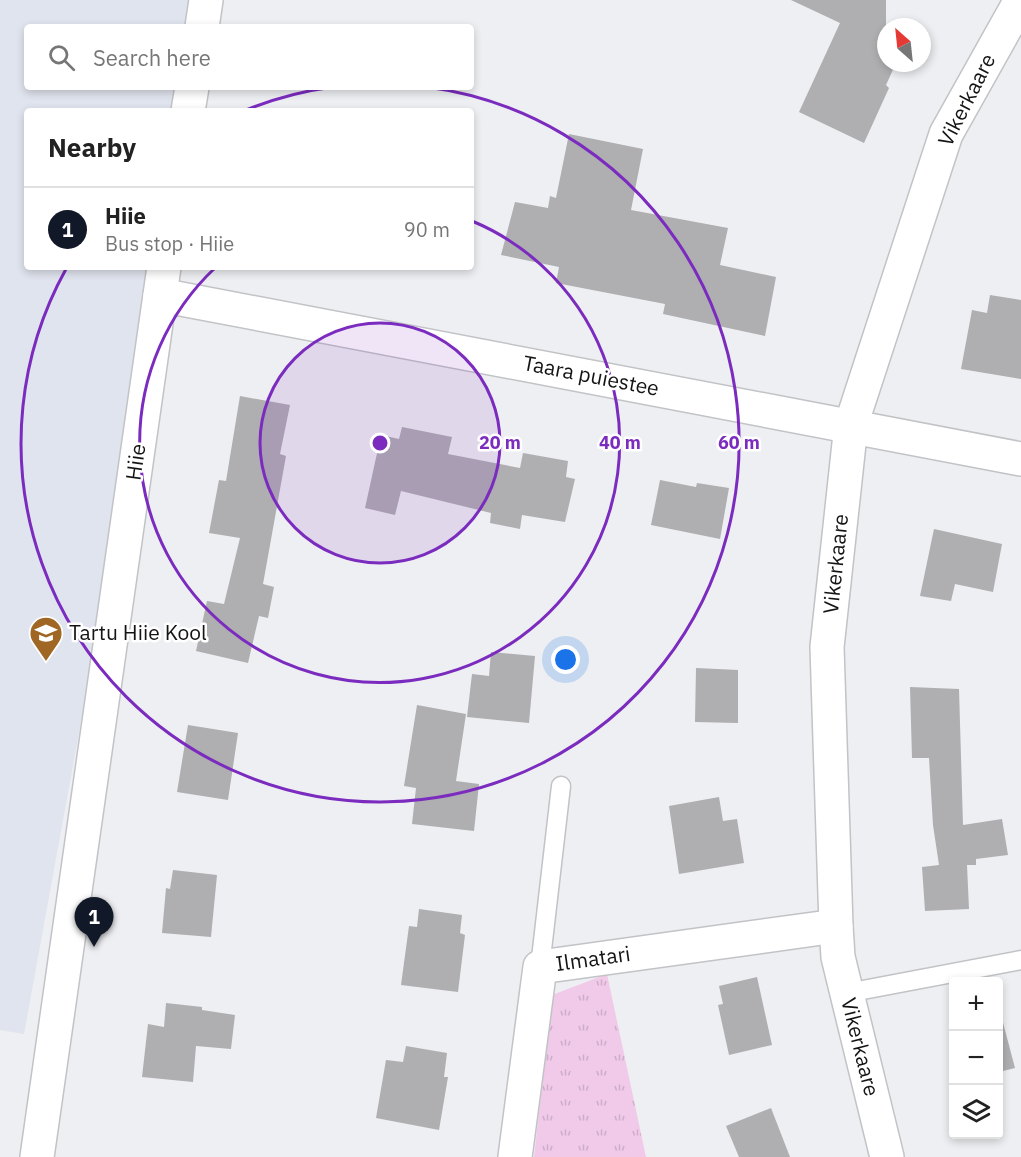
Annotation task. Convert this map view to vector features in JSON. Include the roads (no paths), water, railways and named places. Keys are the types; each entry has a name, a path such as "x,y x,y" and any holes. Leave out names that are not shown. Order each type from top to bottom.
{"street":[{"path":"202,24 206,0"},
{"name":"Vikerkaare","path":"888,1157 838,957 836,926 827,647 851,425 946,134 1021,0"},
{"path":"188,108 192,90"},
{"name":"Taara puiestee","path":"162,281 1021,459"},
{"name":"Hiie","path":"37,1157 162,281"},
{"name":"Ilmatari","path":"514,1157 540,967 836,926"}],"lane":[{"path":"540,967 561,786"},
{"path":"847,993 1021,960"}],"place":[{"name":"Tartu Hiie Kool","path":"46,662"},
{"name":"Hiie","path":"94,947"}]}
